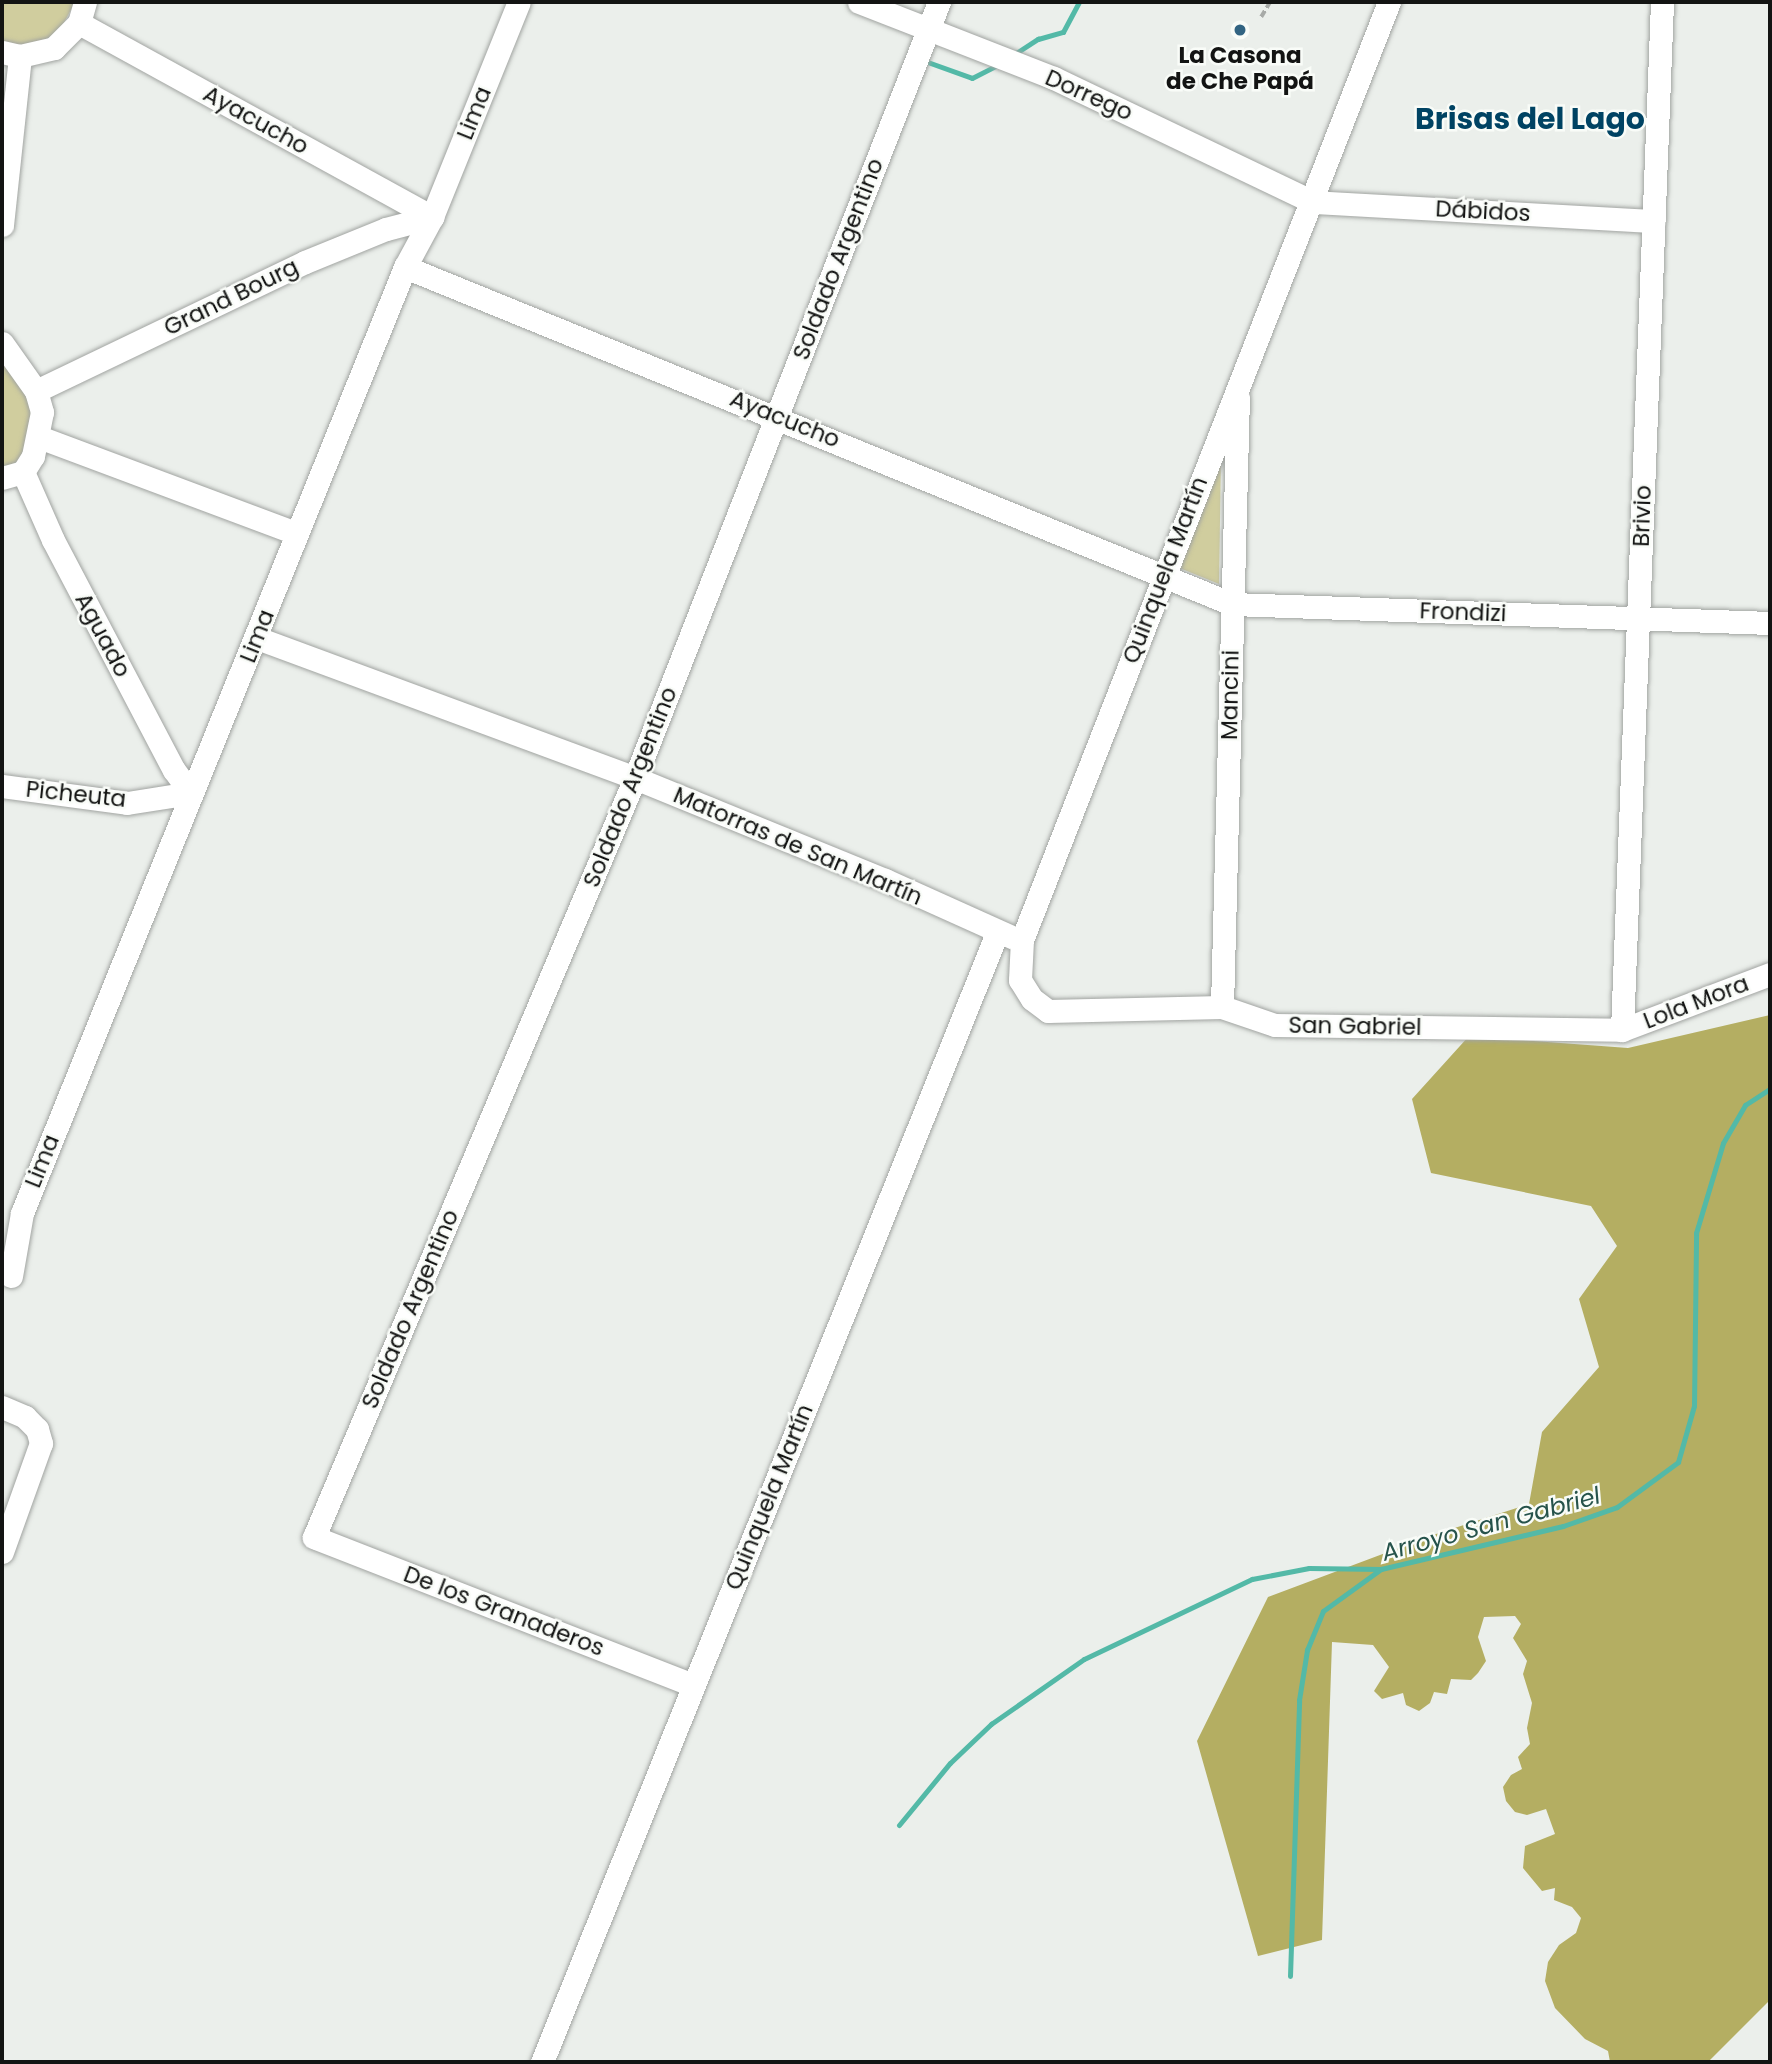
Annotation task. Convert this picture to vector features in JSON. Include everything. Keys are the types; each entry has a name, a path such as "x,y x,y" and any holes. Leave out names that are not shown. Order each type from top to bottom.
{"street":[{"name":"Lima","path":"11,1276 22,1213 405,267 432,217 519,2"},
{"name":"Dorrego","path":"859,2 1054,78 1313,202"},
{"name":"Soldado Argentino","path":"314,1536 635,778 939,2"},
{"name":"Quinquela Martín","path":"1022,940 1163,573 1313,202 1389,2"},
{"name":"Brivio","path":"1622,1030 1662,2"},
{"name":"Ayacucho","path":"82,12 432,217"},
{"path":"2,225 11,54 54,48 82,12"},
{"name":"Dábidos","path":"1313,202 1653,221"},
{"name":"Grand Bourg","path":"36,391 305,261 386,229 432,217"},
{"name":"Ayacucho","path":"405,267 1163,573"},
{"path":"2,343 36,391 41,412 39,437 13,475"},
{"name":"Mancini","path":"1222,1007 1238,382"},
{"path":"39,437 296,533"},
{"name":"Aguado","path":"13,475 66,564 174,771 191,793"},
{"name":"Frondizi","path":"1163,573 1233,604 1770,623"},
{"name":"Matorras de San Martín","path":"257,638 635,778 886,880 997,933 1022,940"},
{"name":"Picheuta","path":"2,786 127,803 191,793"},
{"name":"Quinquela Martín","path":"542,2062 997,933"},
{"name":"San Gabriel","path":"1022,940 1020,980 1032,999 1048,1011 1222,1007 1275,1026 1622,1030"},
{"name":"Lola Mora","path":"1622,1030 1770,974"},
{"path":"2,1407 25,1417 37,1429 41,1443 2,1552"},
{"name":"De los Granaderos","path":"314,1536 694,1685"}],"path":[{"path":"1261,17 1270,2"}],"shaded area":[{"path":"2,2 75,2 58,34 26,47 2,41"},
{"path":"2,351 25,383 34,414 24,458 2,470"},
{"path":"1221,457 1219,584 1177,567"},
{"path":"1770,1015 1770,2000 1708,2062 1610,2062 1608,2051 1585,2039 1555,2008 1545,1981 1548,1962 1559,1945 1576,1933 1581,1918 1572,1907 1554,1900 1555,1888 1542,1891 1523,1868 1525,1846 1555,1834 1546,1809 1527,1815 1515,1812 1506,1801 1503,1787 1511,1775 1522,1769 1518,1757 1530,1744 1527,1728 1532,1703 1523,1674 1527,1661 1513,1638 1521,1624 1515,1616 1484,1617 1478,1637 1486,1661 1478,1673 1471,1680 1451,1679 1447,1694 1434,1692 1430,1703 1419,1711 1406,1705 1403,1693 1382,1699 1374,1691 1389,1667 1373,1645 1332,1642 1322,1940 1258,1956 1197,1741 1268,1597 1436,1534 1529,1504 1542,1432 1599,1367 1579,1299 1617,1246 1591,1206 1431,1173 1412,1099 1469,1036 1628,1048"}],"waterway":[{"path":"1013,55 1038,39 1063,32 1079,2"},
{"path":"922,60 972,78 999,64"},
{"name":"Arroyo San Gabriel","path":"1290,1976 1299,1700 1307,1650 1323,1611 1381,1569 1563,1526 1617,1507 1678,1462 1694,1406 1696,1233 1723,1143 1745,1105 1770,1089"},
{"path":"899,1825 950,1763 991,1724 1084,1659 1252,1579 1309,1568 1381,1569"}],"place":[{"name":"La Casona de Che Papá","path":"1240,30"}],"district":[{"name":"Brisas del Lago","path":"1530,119"}]}
